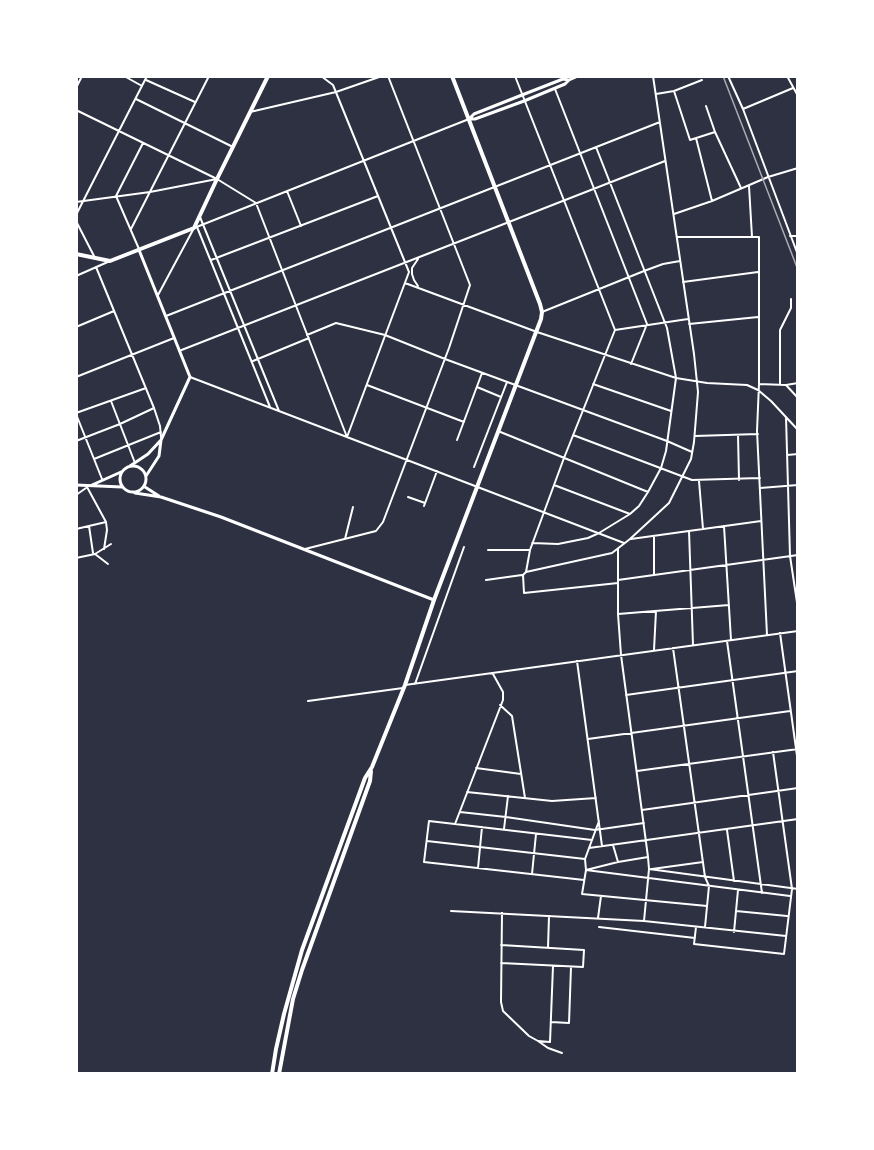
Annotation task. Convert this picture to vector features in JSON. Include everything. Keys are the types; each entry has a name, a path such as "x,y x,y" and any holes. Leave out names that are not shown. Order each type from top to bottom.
{"main road":[{"path":"76,254 110,261 196,227 268,76"},
{"path":"273,1074 284,1014 302,950 365,778 372,767 404,687 434,600 537,332 542,312 452,76"},
{"path":"279,1074 293,999 370,781 372,767"}],"street":[{"path":"76,88 82,76"},
{"path":"124,76 142,86"},
{"path":"130,229 208,76"},
{"path":"250,112 336,92 382,76"},
{"path":"302,550 376,531 383,522 445,359 470,285 388,76"},
{"path":"514,76 615,330 532,543 526,572"},
{"path":"469,119 474,114 522,95 579,76"},
{"path":"486,580 523,575 526,572 612,553 669,503 691,459 698,393 653,76"},
{"path":"728,76 743,109 798,255"},
{"path":"787,76 798,96"},
{"path":"323,77 333,85 409,272 347,437"},
{"path":"76,215 146,78 195,102"},
{"path":"158,296 196,227 469,119 476,119 565,84 568,78"},
{"path":"656,94 674,91 702,80"},
{"path":"555,88 647,324 632,364"},
{"path":"743,109 793,88"},
{"path":"674,91 690,140 716,132"},
{"path":"135,99 233,147"},
{"path":"706,106 741,188"},
{"path":"76,110 217,179 256,203 347,437"},
{"path":"166,316 660,122"},
{"path":"696,138 712,201"},
{"path":"143,143 117,196 190,377 624,543"},
{"path":"532,543 558,544 588,538 630,514 639,506 661,468 667,441 676,378 667,328 596,147"},
{"path":"179,351 666,161"},
{"path":"674,214 712,201 768,177 798,168"},
{"path":"76,202 150,192 217,179"},
{"path":"749,186 752,237"},
{"path":"286,191 301,226"},
{"path":"211,260 378,196"},
{"path":"200,216 279,411"},
{"path":"76,221 95,259"},
{"path":"196,227 270,407"},
{"path":"790,236 798,236"},
{"path":"677,237 759,237 758,434 766,635"},
{"path":"420,257 412,268 412,274 414,280 423,289"},
{"path":"76,276 110,261"},
{"path":"542,312 644,271 680,261"},
{"path":"96,267 154,408 162,440"},
{"path":"683,282 759,272"},
{"path":"405,283 605,356 676,378 696,382 747,385 758,390 771,401 798,430"},
{"path":"780,385 780,330 791,308 791,299"},
{"path":"76,327 114,311"},
{"path":"689,324 759,317"},
{"path":"615,330 688,319"},
{"path":"252,361 336,323 385,335 692,452"},
{"path":"76,377 174,338"},
{"path":"457,440 482,373"},
{"path":"135,492 144,486 146,476 159,456 162,440 190,377"},
{"path":"474,467 507,382"},
{"path":"593,384 671,411"},
{"path":"759,384 797,384"},
{"path":"367,385 464,422"},
{"path":"786,385 798,398"},
{"path":"477,387 501,397"},
{"path":"102,479 76,413 146,388"},
{"path":"111,401 135,463"},
{"path":"76,441 154,408"},
{"path":"786,417 790,556 798,609"},
{"path":"498,431 648,492"},
{"path":"94,459 161,432"},
{"path":"694,436 758,434"},
{"path":"573,435 692,480 760,478"},
{"path":"738,435 739,480"},
{"path":"76,495 102,479 122,472 148,454 162,440"},
{"path":"787,455 798,454"},
{"path":"130,466 141,469 146,476"},
{"path":"408,497 425,505 437,471"},
{"path":"122,472 119,480 122,488 127,492 161,497 221,517 434,600"},
{"path":"699,481 703,529"},
{"path":"76,485 122,488"},
{"path":"554,485 630,514"},
{"path":"760,488 798,485"},
{"path":"89,486 106,522 104,549"},
{"path":"144,486 161,497"},
{"path":"345,539 353,507"},
{"path":"630,539 762,521"},
{"path":"76,529 106,522"},
{"path":"89,526 94,554 108,564"},
{"path":"724,526 733,680 762,893"},
{"path":"689,531 693,645"},
{"path":"654,536 654,576"},
{"path":"76,558 94,554 111,544"},
{"path":"415,684 464,547"},
{"path":"618,548 618,614 621,655 649,869 644,921"},
{"path":"488,550 530,550"},
{"path":"523,575 524,593 618,582 798,555"},
{"path":"618,614 729,605"},
{"path":"654,651 656,611"},
{"path":"308,701 798,631"},
{"path":"780,633 798,763"},
{"path":"674,648 705,877 709,886 705,928"},
{"path":"577,662 603,846"},
{"path":"626,695 798,671"},
{"path":"455,824 503,700 503,692 492,673"},
{"path":"501,705 512,716 525,798"},
{"path":"588,739 790,711"},
{"path":"637,771 796,749"},
{"path":"696,927 694,944 784,954 792,888 773,752"},
{"path":"476,768 520,774"},
{"path":"642,810 798,788"},
{"path":"467,792 552,801 596,798"},
{"path":"504,830 508,796"},
{"path":"460,812 595,830 644,823"},
{"path":"588,849 798,819"},
{"path":"584,880 424,862 429,821 592,840"},
{"path":"599,821 585,859 586,870 582,894 707,906"},
{"path":"478,868 482,827"},
{"path":"727,829 736,889 734,932"},
{"path":"532,874 536,834"},
{"path":"427,841 585,859"},
{"path":"614,845 618,862"},
{"path":"586,870 648,857"},
{"path":"649,869 703,862"},
{"path":"649,869 798,889"},
{"path":"586,870 790,896"},
{"path":"598,918 601,896"},
{"path":"451,911 644,921 786,936"},
{"path":"736,911 788,916"},
{"path":"502,913 501,1002 503,1011 529,1036 548,1048 562,1053"},
{"path":"548,948 549,916"},
{"path":"599,927 695,938"},
{"path":"501,945 584,950 583,967 501,963"},
{"path":"538,1041 550,1042 553,966"},
{"path":"551,1022 569,1023 572,967"}],"railway":[{"path":"723,76 798,270"}]}
